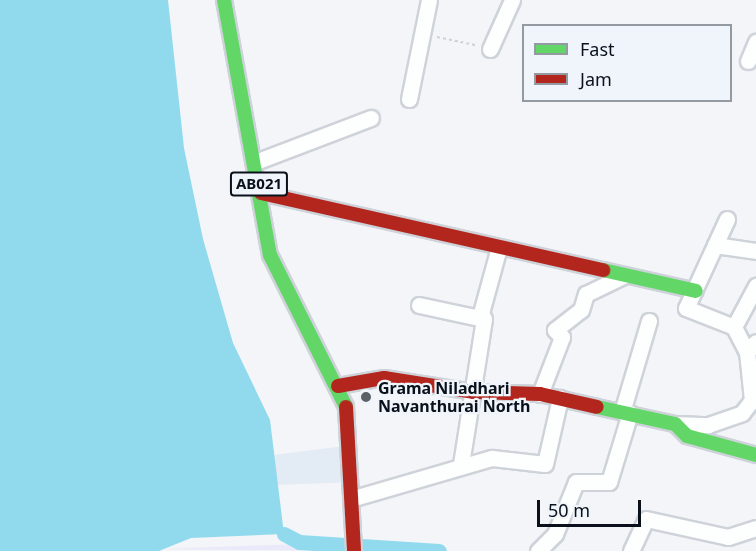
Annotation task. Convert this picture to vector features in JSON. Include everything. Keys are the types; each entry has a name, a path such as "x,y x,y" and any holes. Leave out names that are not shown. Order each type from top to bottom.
{"street":[{"name":"AB021","path":"224,0 261,193 270,255 350,414 354,551"},
{"path":"409,99 419,32 429,0"},
{"path":"490,49 512,0"},
{"path":"748,61 756,42"},
{"path":"255,162 371,118"},
{"path":"261,193 696,291"},
{"path":"334,381 384,378 473,392 540,394 675,424 725,422 752,407 752,347 734,327 686,308 696,291 727,219"},
{"path":"715,245 756,251"},
{"path":"461,464 484,320 481,313 498,247"},
{"path":"540,394 562,337 555,330 574,318 586,294 625,275"},
{"path":"734,327 756,286"},
{"path":"419,305 484,320"},
{"path":"538,551 555,534 576,482 609,482 649,321"},
{"path":"354,498 461,464 492,458 544,464 560,398"},
{"path":"675,424 687,436 753,456"},
{"path":"631,551 646,519 726,544 756,528"}],"path":[{"path":"419,32 490,49"}],"shaded area":[{"path":"352,445 353,482 276,485 274,455"},
{"path":"330,543 330,551 160,549"}],"water":[{"path":"0,0 168,0 184,148 203,239 233,343 270,420 284,534 191,538 159,551 0,551"}],"waterway":[{"path":"284,534 299,542 439,551"}],"traffic: fast":[{"path":"224,0 270,255 346,407"},
{"path":"603,270 696,291"},
{"path":"597,407 675,424 687,436 756,455"}],"traffic: jam":[{"path":"261,193 603,270"},
{"path":"338,386 384,378 473,392 540,394 597,407"},
{"path":"346,407 354,551"}],"place":[{"name":"Grama Niladhari Navanthurai North","path":"366,397"}]}
